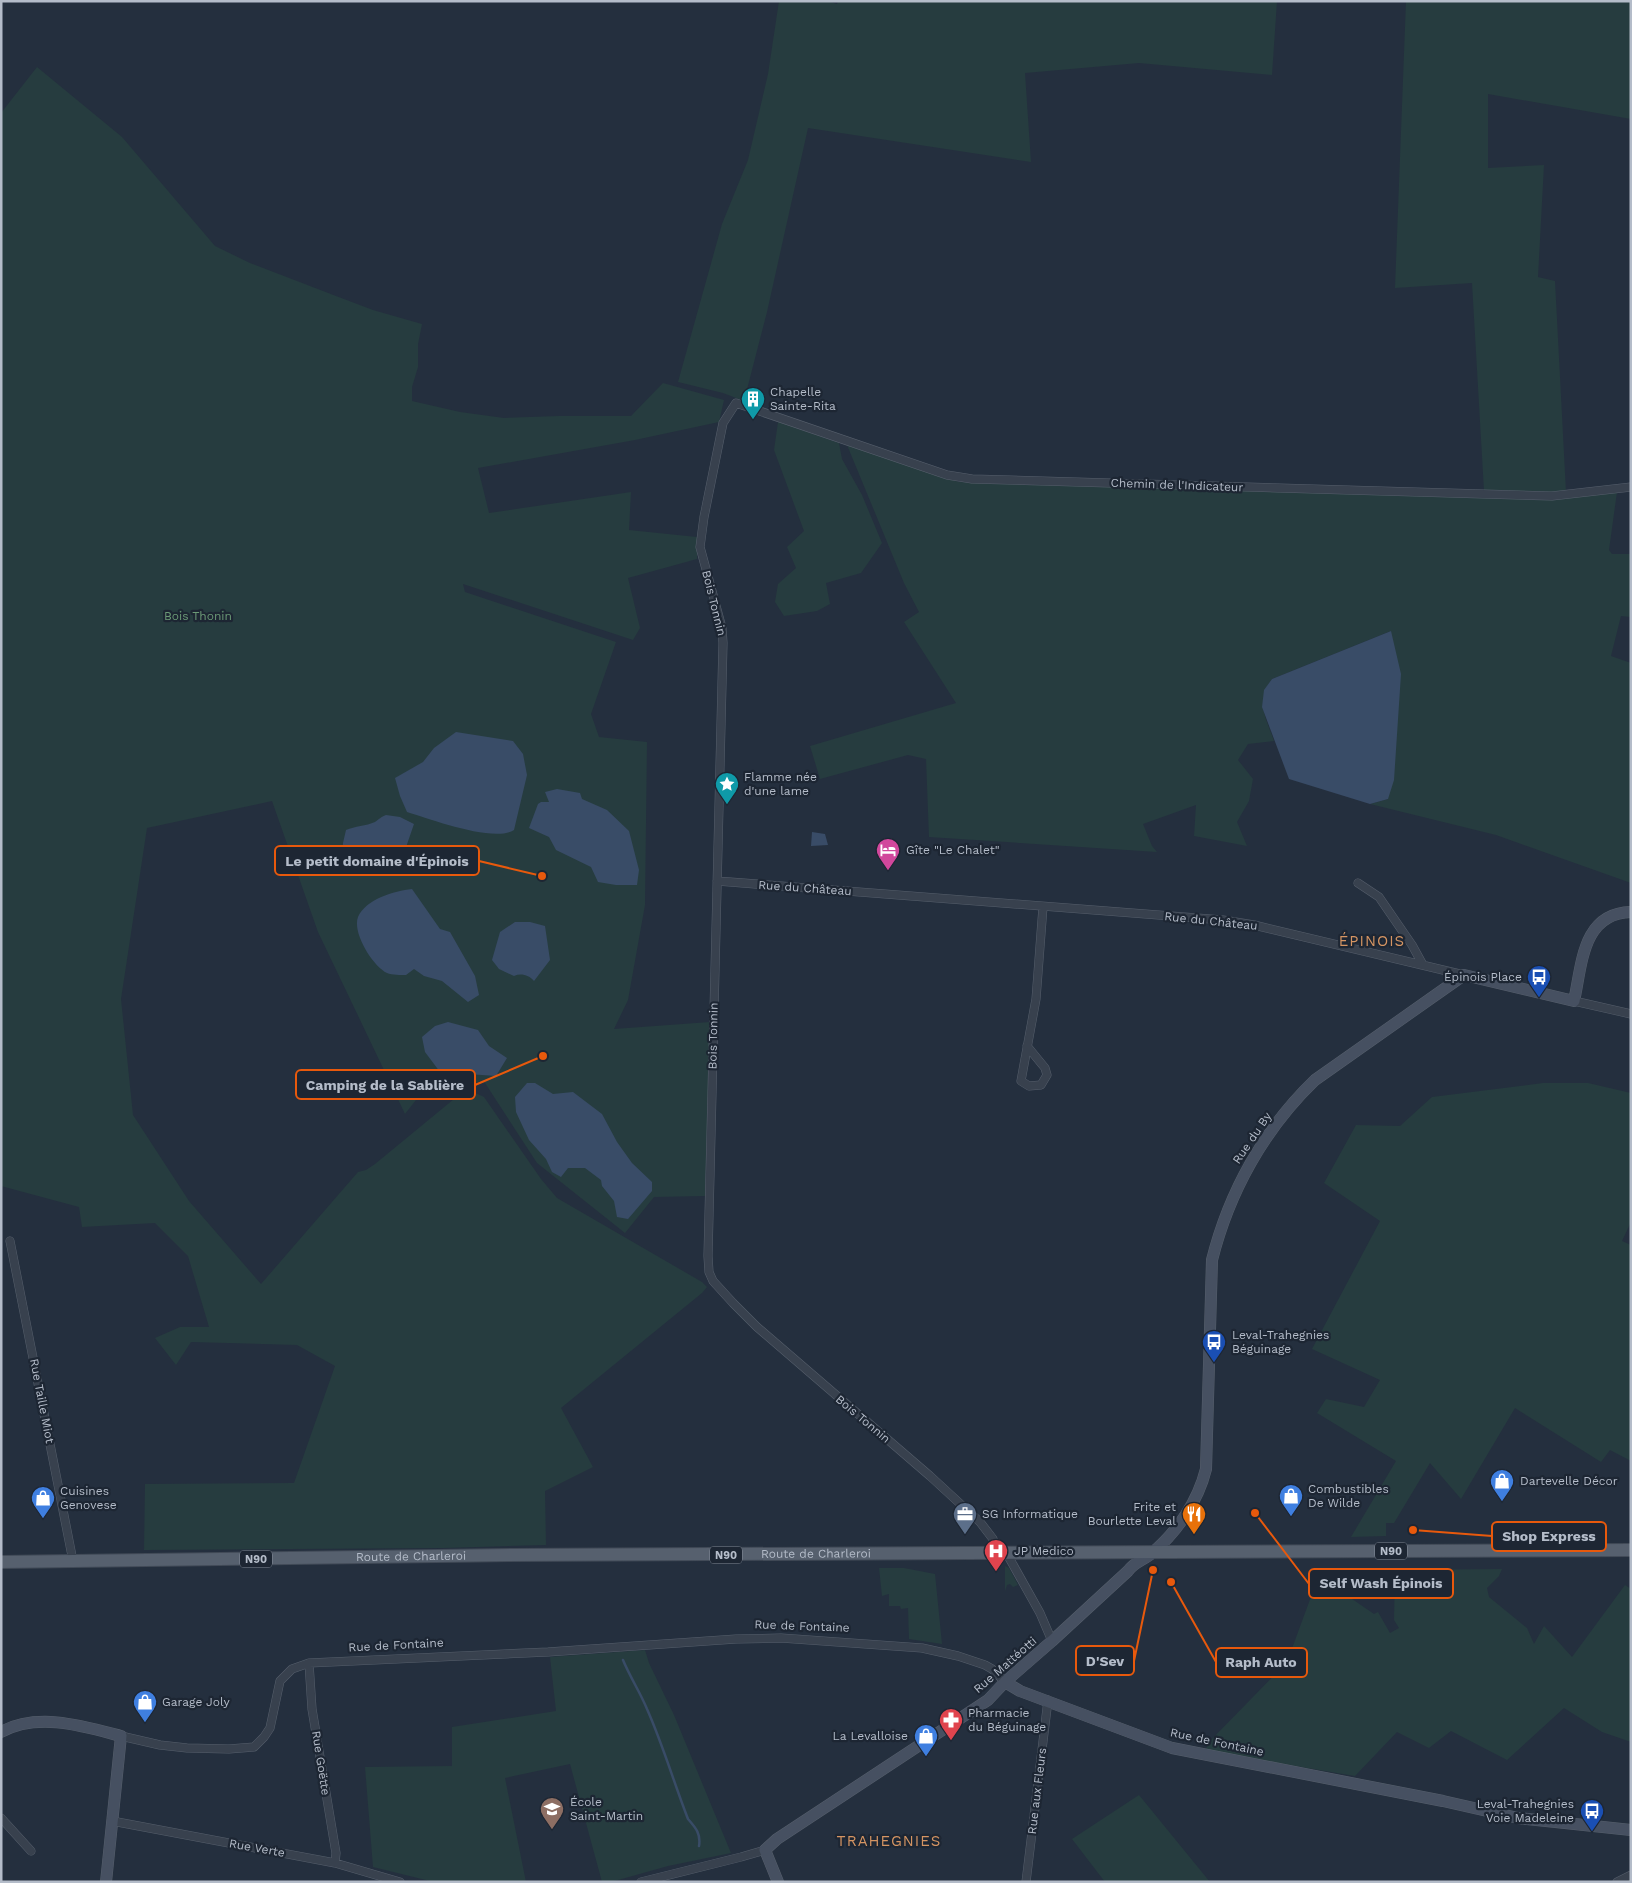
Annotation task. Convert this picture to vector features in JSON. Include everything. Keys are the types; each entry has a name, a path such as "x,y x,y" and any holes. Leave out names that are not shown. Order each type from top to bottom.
{"main road":[{"name":"Route de Charleroi","path":"1,1562 511,1556 1631,1550"}],"street":[{"name":"Chemin de l'Indicateur","path":"736,403 947,475 972,479 1552,496 1631,487"},
{"name":"Bois Tonnin","path":"736,403 724,423 704,517 700,547 722,628 724,643 709,1272 716,1284 756,1327 930,1476 980,1522 1040,1613 1052,1641"},
{"name":"Rue du Château","path":"717,881 1254,924 1464,975"},
{"path":"1358,883 1380,897 1423,965"},
{"path":"1027,1046 1045,1068 1046,1075 1041,1085 1029,1086 1021,1081 1027,1046 1036,999 1043,907"},
{"path":"1574,1001 1591,932 1607,918 1615,914 1631,912"},
{"path":"1464,975 1631,1014"},
{"name":"Rue du By","path":"1152,1553 1170,1535 1189,1510 1203,1480 1206,1456 1209,1340 1212,1310 1212,1260 1226,1215 1247,1168 1296,1099 1315,1080 1464,975"},
{"name":"Rue Taille Miot","path":"10,1241 73,1562"},
{"name":"Rue Mattéotti","path":"765,1850 799,1824 988,1700 1005,1682 1128,1571 1131,1566 1152,1553"},
{"name":"Rue de Fontaine","path":"1,1732 23,1723 36,1721 66,1724 160,1745 187,1748 237,1749 254,1747 270,1728 280,1681 292,1668 309,1663 548,1652 736,1639 781,1638 922,1648 958,1656 985,1665 1005,1682 1020,1691 1172,1748 1443,1801 1518,1818 1631,1830"},
{"name":"Rue Goëtte","path":"309,1663 312,1710 336,1853 335,1863"},
{"name":"Rue aux Fleurs","path":"1026,1882 1048,1700"},
{"path":"106,1882 121,1736"},
{"path":"1,1818 31,1851"},
{"name":"Rue Verte","path":"112,1821 335,1863 400,1882"},
{"path":"642,1882 741,1858 765,1850 778,1882"},
{"path":"1617,1882 1631,1875"}],"green space":[{"path":"779,1 827,1 837,4 838,1 1277,1 1272,75 1139,63 1025,73 1031,162 808,128 767,312 744,401 723,393 678,382 722,224 748,160 768,74"},
{"path":"1406,1 1631,1 1631,119 1488,94 1488,168 1544,165 1538,277 1555,281 1566,492 1484,491 1472,283 1395,288"},
{"name":"Bois Thonin","path":"37,67 122,137 215,246 250,263 373,310 422,324 418,344 418,367 412,387 412,401 460,412 504,418 631,416 663,383 724,400 719,422 635,440 478,468 489,513 631,492 629,530 697,537 697,559 628,578 640,628 633,640 463,584 465,592 616,642 591,714 599,737 647,742 645,905 628,1000 614,1029 710,1022 705,1196 654,1197 625,1233 537,1163 485,1083 431,1081 405,1114 318,932 272,801 147,828 121,999 133,1115 189,1201 261,1284 358,1172 366,1170 375,1164 454,1099 469,1092 484,1097 541,1179 557,1198 702,1282 707,1287 561,1408 593,1467 545,1491 546,1545 444,1548 144,1550 145,1484 294,1483 335,1366 297,1345 191,1342 176,1365 155,1338 180,1327 209,1327 188,1256 155,1223 82,1227 79,1207 1,1186 1,113"},
{"path":"778,422 839,443 842,459 862,495 882,543 861,573 826,583 830,604 817,611 784,616 775,602 778,584 796,568 787,547 804,531 774,450"},
{"path":"847,445 959,482 1551,499 1617,492 1609,550 1612,554 1631,554 1631,617 1621,616 1611,656 1631,663 1631,883 1496,835 1370,804 1388,799 1391,631 1272,679 1264,695 1263,703 1265,717 1274,741 1248,744 1238,760 1253,779 1249,801 1237,822 1247,846 1194,836 1196,805 1143,824 1152,846 1157,852 929,837 926,759 908,755 820,779 810,746 956,703 904,622 919,612 904,583"},
{"path":"1543,1083 1588,1083 1631,1093 1631,1222 1622,1241 1631,1245 1631,1461 1610,1450 1601,1462 1515,1408 1461,1499 1430,1463 1394,1523 1386,1523 1386,1536 1351,1537 1396,1461 1317,1413 1326,1399 1364,1407 1380,1380 1312,1349 1380,1221 1324,1183 1356,1125 1400,1126 1432,1097"},
{"path":"1005,1566 1009,1568 1018,1585 1013,1587 1010,1584 1007,1585 1005,1591"},
{"path":"879,1568 904,1568 935,1574 942,1644 909,1639 908,1608 901,1609 900,1606 889,1606 889,1594 882,1596"},
{"path":"1502,1569 1499,1576 1487,1588 1489,1597 1527,1628 1534,1644 1544,1626 1572,1657 1625,1585 1631,1589 1631,1742 1602,1732 1564,1708 1507,1760 1451,1731 1429,1748 1397,1732 1355,1776 1205,1751 1209,1742 1287,1662 1312,1594 1339,1590 1374,1614 1378,1612 1390,1633 1399,1628 1394,1620 1395,1570"},
{"path":"645,1650 731,1853 668,1866 611,1882 602,1882 570,1764 505,1778 526,1882 434,1882 373,1867 365,1767 452,1766 452,1727 556,1711 550,1657"},
{"path":"1139,1795 1210,1882 1105,1882 1072,1839"}],"water":[{"path":"1391,631 1401,674 1394,780 1388,799 1370,804 1289,779 1262,707 1264,690 1272,679"},
{"path":"456,732 513,741 523,754 527,775 514,830 492,834 477,832 407,812 395,778 423,762 434,748"},
{"path":"557,789 580,793 582,799 607,810 629,831 639,870 637,885 616,885 598,882 591,867 556,850 549,837 529,828 538,804 549,802 545,792"},
{"path":"386,815 400,817 414,824 404,853 389,868 361,875 341,870 346,830 375,822"},
{"path":"812,832 825,834 828,845 811,846"},
{"path":"412,889 440,929 450,932 475,976 479,995 468,1002 442,981 424,976 414,969 406,975 387,973 376,964 361,940 358,932 358,917 367,905 381,897"},
{"path":"515,922 530,922 545,926 550,960 534,981 527,976 514,976 499,969 492,960 500,932"},
{"path":"448,1022 478,1030 489,1046 507,1058 496,1076 440,1072 425,1052 422,1037 435,1026"},
{"path":"527,1083 535,1083 553,1094 573,1092 602,1114 617,1142 632,1163 652,1182 652,1191 628,1219 617,1217 614,1201 602,1186 601,1180 585,1168 568,1168 561,1177 552,1172 546,1159 529,1140 516,1112 515,1097"}],"waterway":[{"path":"623,1660 653,1723 688,1819 697,1831 699,1846"}],"place":[{"name":"Chapelle Sainte-Rita","path":"753,420"},
{"name":"Flamme née d'une lame","path":"727,805"},
{"name":"Gîte \"Le Chalet\"","path":"888,871"},
{"name":"Le petit domaine d'Épinois","path":"542,876"},
{"name":"Épinois Place","path":"1539,998"},
{"name":"Camping de la Sablière","path":"543,1056"},
{"name":"Leval-Trahegnies Béguinage","path":"1214,1363"},
{"name":"Dartevelle Décor","path":"1502,1502"},
{"name":"Self Wash Épinois","path":"1255,1513"},
{"name":"Combustibles De Wilde","path":"1291,1517"},
{"name":"Cuisines Genovese","path":"43,1519"},
{"name":"Shop Express","path":"1413,1530"},
{"name":"SG Informatique","path":"965,1535"},
{"name":"Frite et Bourlette Leval","path":"1194,1535"},
{"name":"D'Sev","path":"1153,1570"},
{"name":"JP Medico","path":"996,1572"},
{"name":"Raph Auto","path":"1171,1582"},
{"name":"Garage Joly","path":"145,1723"},
{"name":"Pharmacie du Béguinage","path":"951,1741"},
{"name":"La Levalloise","path":"926,1757"},
{"name":"École Saint-Martin","path":"552,1830"},
{"name":"Leval-Trahegnies Voie Madeleine","path":"1592,1832"}],"district":[{"name":"ÉPINOIS","path":"1372,941"},
{"name":"TRAHEGNIES","path":"889,1841"}]}
